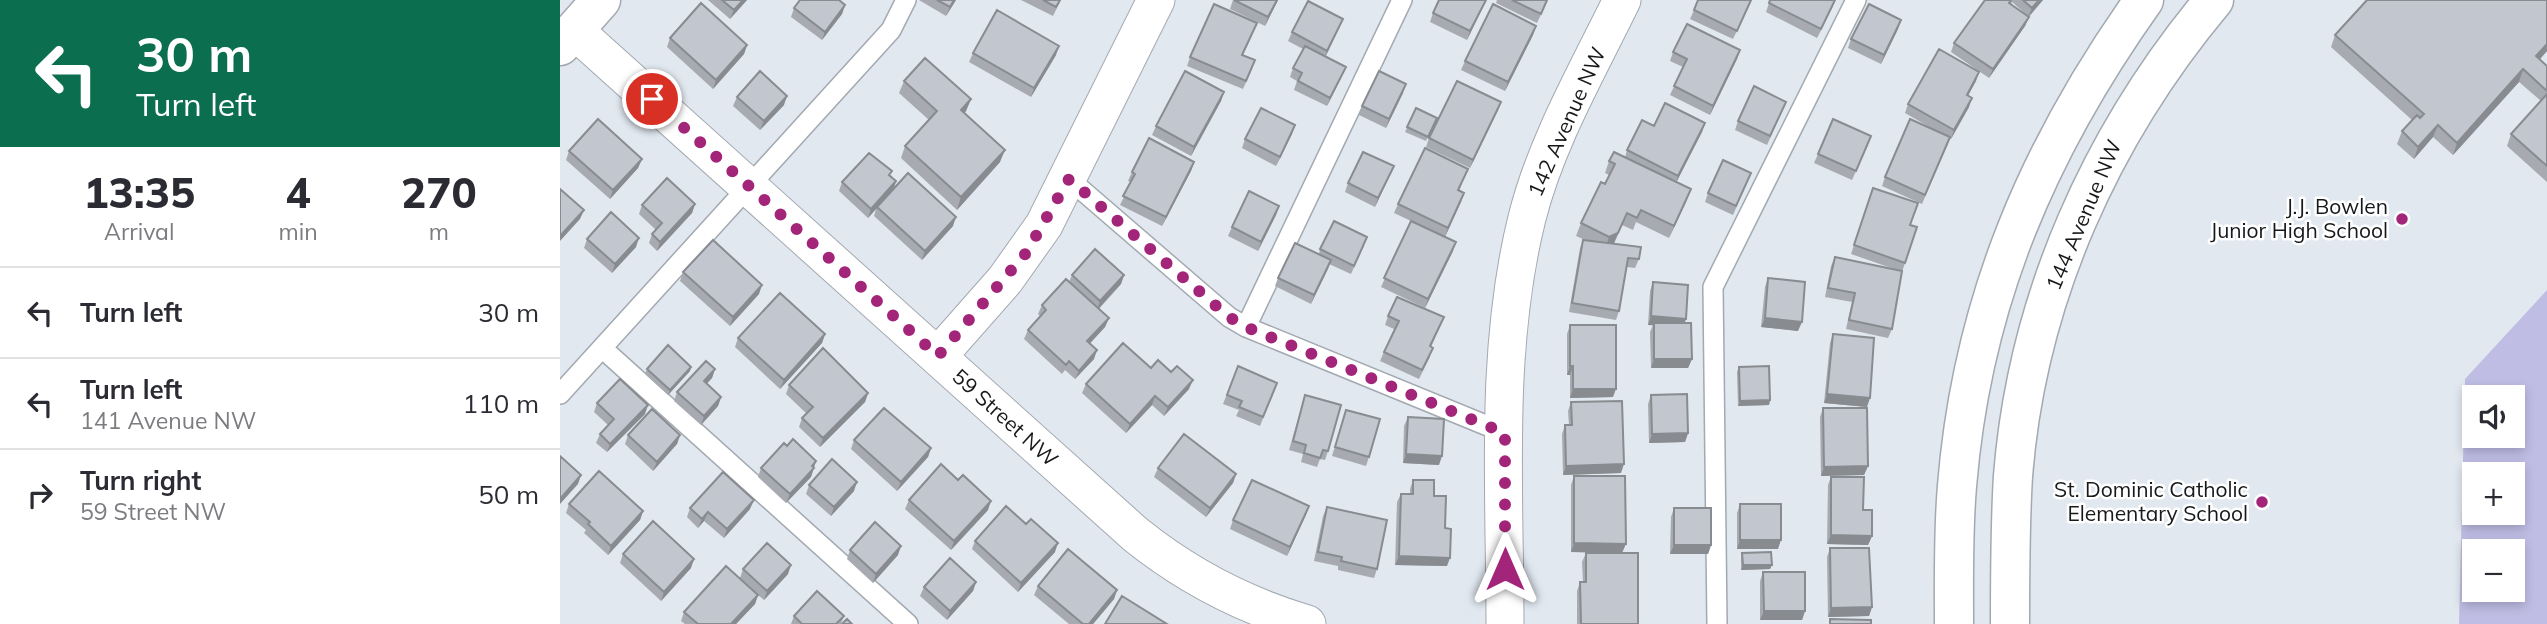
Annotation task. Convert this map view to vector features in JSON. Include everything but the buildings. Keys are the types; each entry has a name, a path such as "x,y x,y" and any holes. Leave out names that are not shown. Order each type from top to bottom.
{"street":[{"path":"567,38 601,0"},
{"path":"938,356 1026,253 1069,179 1156,0"},
{"name":"142 Avenue NW","path":"1505,624 1508,330 1527,216 1541,173 1622,0"},
{"path":"1954,624 1957,485 1962,441 1983,328 2001,267 2051,146 2099,65 2144,0"},
{"name":"144 Avenue NW","path":"2010,624 2012,513 2018,435 2036,339 2051,287 2093,183 2120,132 2150,81 2214,0"},
{"name":"59 Street NW","path":"567,38 748,186 1110,514 1160,554 1234,597 1307,624"}],"lane":[{"path":"560,394 891,30 906,0"},
{"path":"1246,327 1402,0"},
{"path":"1717,624 1713,287 1856,0"},
{"path":"1069,179 1229,317 1246,327 1505,433"},
{"path":"601,348 908,624"}],"shaded area":[{"path":"2547,290 2547,624 2459,624 2462,502 2462,525 2525,525 2525,462 2463,462 2463,448 2525,448 2525,385 2465,385 2465,379"}],"place":[{"name":"J.J. Bowlen Junior High School","path":"2402,219"},
{"name":"St. Dominic Catholic Elementary School","path":"2262,502"}],"route":[{"path":"652,99 938,356 1026,253 1069,179 1229,317 1246,327 1267,338 1505,433 1505,569"}]}
